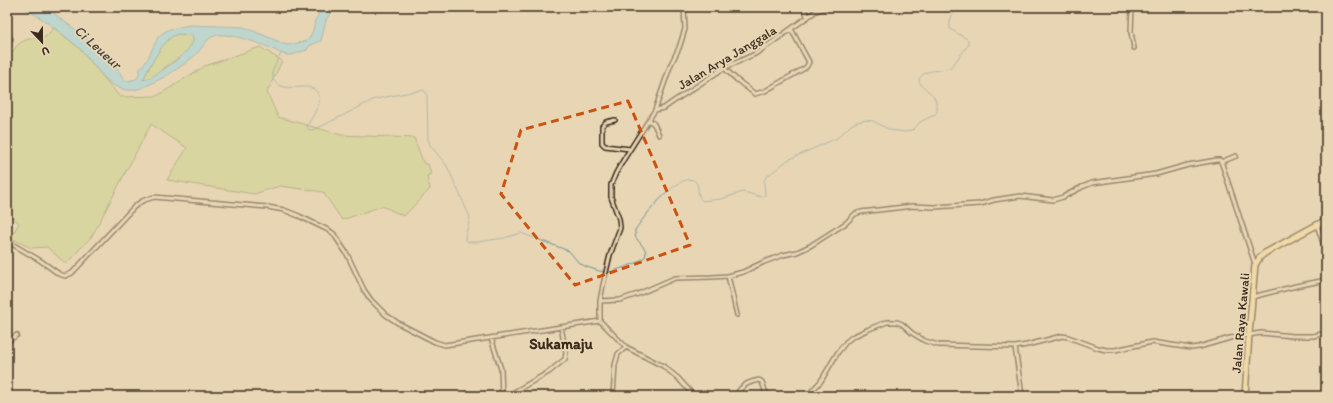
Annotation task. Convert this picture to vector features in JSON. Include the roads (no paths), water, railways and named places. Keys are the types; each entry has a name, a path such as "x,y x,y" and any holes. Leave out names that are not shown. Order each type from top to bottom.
{"highway":[{"name":"Jalan Raya Kawali","path":"1245,396 1255,265 1265,253 1326,220"}],"street":[{"path":"684,7 686,29 671,64 655,110 616,173 612,185 611,197 620,224 619,233 607,267 600,301 600,321 626,347 663,366 678,378 694,396"},
{"path":"803,7 808,17"},
{"name":"Jalan Arya Janggala","path":"655,110 664,108 724,68 754,54 816,11 828,7"},
{"path":"1132,7 1131,32 1134,48"},
{"path":"724,68 755,94 765,91 804,68 809,62 791,29"},
{"path":"615,120 606,122 602,126 602,143 605,146 630,150"},
{"path":"649,120 654,124 659,135"},
{"path":"600,301 620,300 676,278 728,276 743,272 764,262 804,249 846,223 855,214 861,212 913,206 934,207 978,204 1020,196 1054,200 1092,183 1156,174 1188,165 1217,160 1221,162 1236,156"},
{"path":"1221,162 1255,265"},
{"path":"7,241 41,261 59,274 65,276 72,273 134,207 149,198 170,198 267,207 284,210 333,233 347,254 364,290 371,300 386,315 398,323 435,342 445,345 600,321"},
{"path":"1317,225 1326,252"},
{"path":"728,276 738,315"},
{"path":"1252,297 1326,280"},
{"path":"807,396 821,381 838,352 846,342 869,328 887,322 897,322 902,324 912,333 925,341 938,345 1015,347 1062,336 1106,350 1115,350 1152,342 1191,348 1249,334 1261,333 1293,336 1313,336 1326,334"},
{"path":"507,396 549,372 565,359 566,353 561,327"},
{"path":"7,342 17,335"},
{"path":"491,338 500,369 502,396"},
{"path":"613,396 615,365 618,354 626,347"},
{"path":"1015,347 1022,396"},
{"path":"737,396 742,386 759,380 762,382 767,396"}],"water":[{"name":"Ci Leueur","path":"22,7 45,7 110,57 123,78 127,81 138,77 140,69 147,60 158,37 170,29 189,25 244,27 287,45 307,41 314,27 314,22 323,7 334,7 326,20 321,41 309,46 307,50 292,55 285,55 242,38 226,35 214,36 208,40 196,55 177,69 146,86 134,90 114,86 98,71 77,46","holes":["178,34 192,35 193,41 179,58 155,75 143,80 162,46 167,41"]}],"waterway":[{"path":"281,53 273,70 272,76 275,82 280,86 286,87 312,88 319,96 319,103 307,127 309,130 316,129 375,99 422,90 425,91 427,95 428,139 430,145 447,166 470,217 465,238 467,241 477,242 504,238 521,233 569,251 579,263 587,267 599,271 610,272 634,264 645,257 645,249 636,238 635,230 662,197 680,182 688,179 695,181 700,199 702,201 721,199 743,192 762,197 765,195 764,181 766,177 788,160 837,138 851,125 857,122 865,120 873,121 890,130 905,132 914,129 920,122 934,115 937,112 937,104 935,99 922,86 919,79 922,75 930,71 944,70 952,66 969,44 967,39 950,29 950,22 954,7"}],"district":[{"name":"Sukamaju","path":"561,344"}]}
